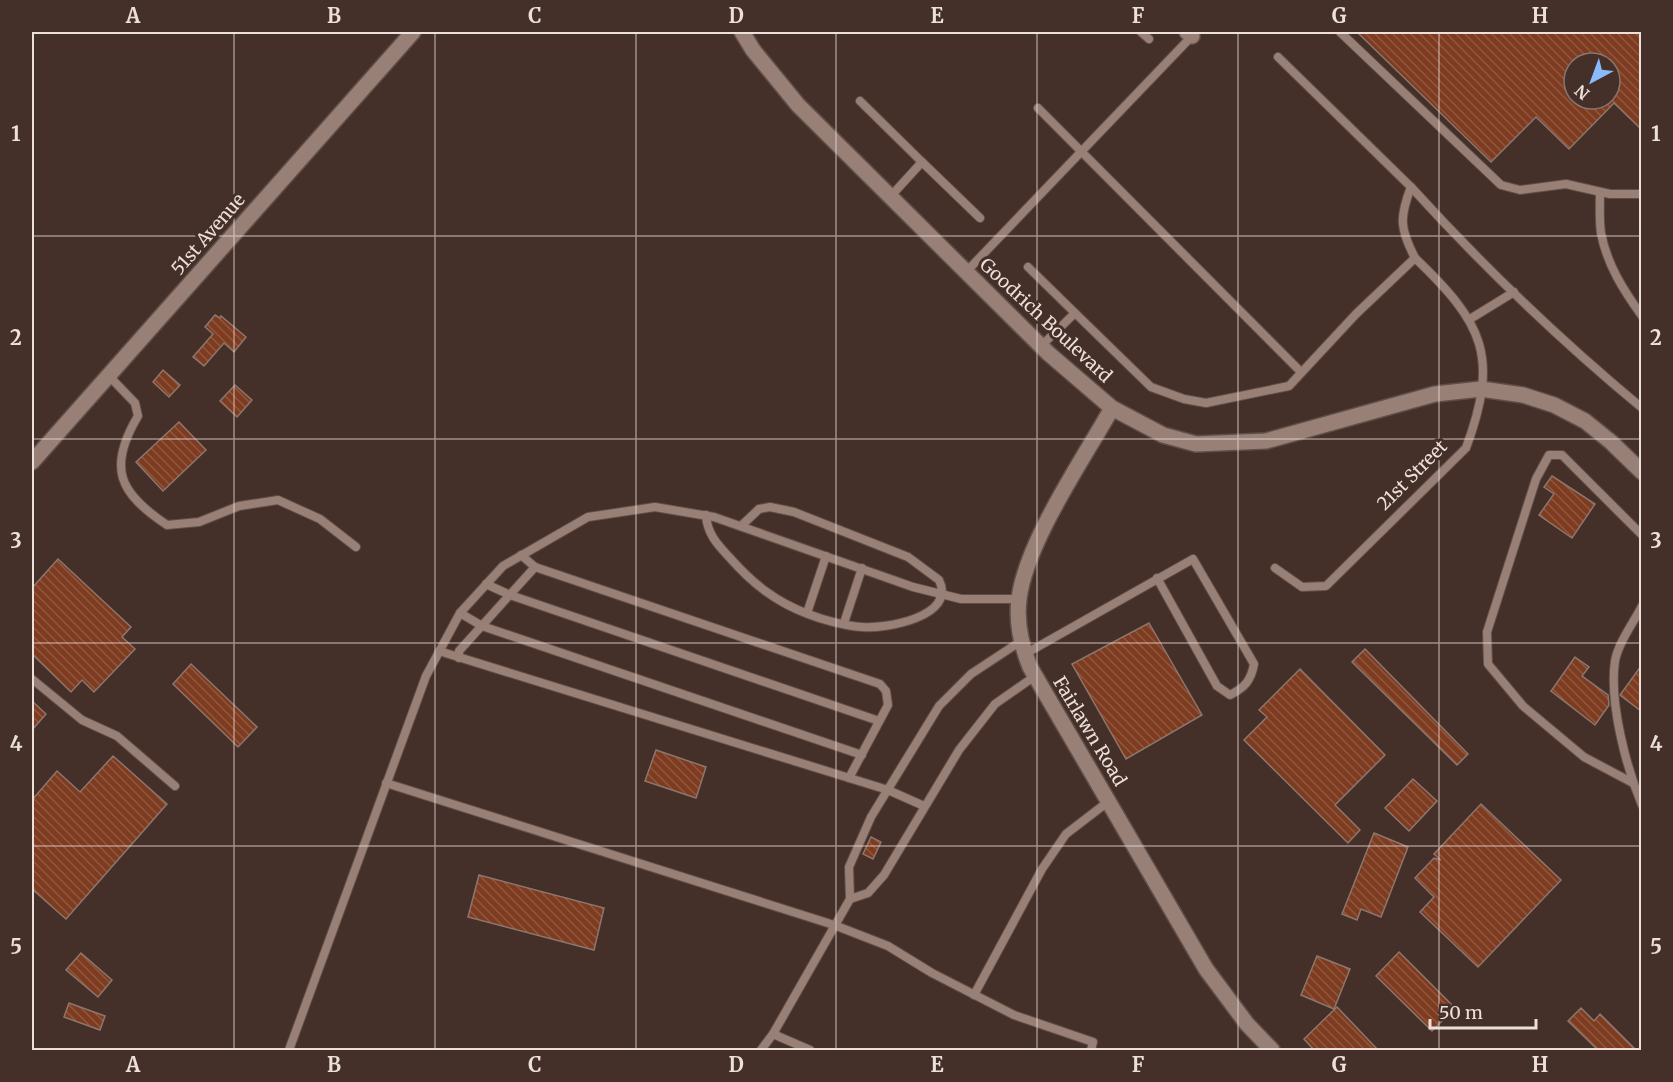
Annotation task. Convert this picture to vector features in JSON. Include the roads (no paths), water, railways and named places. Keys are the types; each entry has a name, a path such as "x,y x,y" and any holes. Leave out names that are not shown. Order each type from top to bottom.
{"street":[{"name":"51st Avenue","path":"32,462 413,32"},
{"name":"Goodrich Boulevard","path":"742,32 768,69 798,105 1041,346 1112,408 1179,440 1196,444 1232,444 1278,438 1435,394 1481,389"},
{"path":"1481,389 1523,395 1554,405 1584,422 1611,442 1641,472"},
{"name":"Fairlawn Road","path":"1112,408 1040,534 1027,566 1019,599 1023,648 1035,676 1206,969 1247,1024 1272,1050"}],"lane":[{"path":"1141,32 1149,39"},
{"path":"1340,32 1501,185 1520,190 1566,184 1600,192 1641,194"},
{"path":"966,272 1192,33"},
{"path":"1278,57 1514,292 1592,367 1641,408"},
{"path":"860,101 980,218"},
{"path":"1038,108 1301,372"},
{"path":"890,197 922,162"},
{"name":"21st Street","path":"1275,568 1302,587 1326,586 1466,448 1477,420 1484,366 1475,327 1462,307 1415,258 1403,236 1401,211 1411,187"},
{"path":"1600,192 1601,233 1610,262 1620,287 1641,316"},
{"path":"1028,267 1151,387 1184,399 1206,403 1289,386 1356,314 1415,258"},
{"path":"1470,319 1514,292"},
{"path":"1041,346 1075,313"},
{"path":"109,376 135,403 138,416 125,438 119,466 126,491 144,510 167,525 199,522 239,506 278,500 320,519 356,547"},
{"path":"1633,783 1584,757 1523,706 1488,664 1487,632 1536,479 1549,455 1562,455 1641,535"},
{"path":"289,1050 426,676 460,613 503,566 588,517 655,507 706,515 941,594 961,599 1019,599"},
{"path":"706,515 712,538 744,574 774,599 807,613 862,627 919,618 936,605 941,594 939,580 908,557 794,512 770,507 759,509 741,526"},
{"path":"521,555 535,567 880,684 888,698 879,721 849,778"},
{"path":"807,613 826,556"},
{"path":"761,1050 773,1034 850,899 849,867 871,817 939,706 971,674 1192,559 1254,664 1252,678 1240,690 1230,695 1217,686 1157,578"},
{"path":"459,658 459,651 535,567"},
{"path":"844,623 862,568"},
{"path":"486,584 510,595 879,721"},
{"path":"1641,606 1615,660 1616,714 1633,783 1641,805"},
{"path":"460,613 482,626 862,755"},
{"path":"440,651 888,790 924,806"},
{"path":"850,899 868,893 884,874 959,750 995,704 1035,676"},
{"path":"32,679 82,720 117,736 175,786"},
{"path":"387,783 834,925 888,946 1014,1015 1093,1042 1091,1050"},
{"path":"974,994 1042,869 1066,834 1109,801"},
{"path":"773,1034 810,1050"}]}
